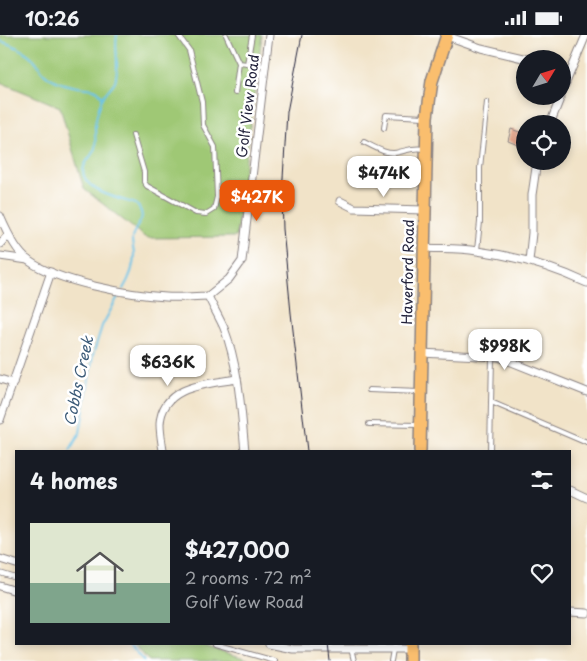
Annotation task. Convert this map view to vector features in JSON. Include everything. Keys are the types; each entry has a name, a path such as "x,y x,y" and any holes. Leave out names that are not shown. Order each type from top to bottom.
{"main road":[{"name":"Haverford Road","path":"420,450 427,117 432,81 447,35"},
{"path":"410,646 410,661"}],"street":[{"name":"Golf View Road","path":"208,296 228,279 242,261 269,35"},
{"path":"447,35 481,48 516,56"},
{"path":"571,69 586,35"},
{"path":"529,261 532,233 532,195 536,170"},
{"path":"340,201 354,208 424,210"},
{"path":"0,216 8,235 28,260"},
{"path":"0,244 8,235"},
{"path":"424,248 477,251 529,261 587,283"},
{"path":"0,256 28,260 51,272 82,282 128,292 166,297 208,296 224,328 232,352 245,450"},
{"path":"0,420 51,272"},
{"path":"421,353 499,357 587,392"},
{"path":"0,379 13,383"},
{"path":"163,450 160,424 163,410 172,398 182,390 195,386 237,379"},
{"path":"571,490 587,498"},
{"path":"0,559 15,564"},
{"path":"0,586 15,591"},
{"path":"571,612 587,613"},
{"path":"274,645 293,649 410,646"}],"lane":[{"path":"134,135 144,172 144,182 147,186 196,213 206,214 214,209 217,197 215,147 203,125 202,102 189,50 178,35"},
{"path":"226,35 239,63 236,93"},
{"path":"247,64 252,35"},
{"path":"239,63 265,66"},
{"path":"477,251 480,222 480,168 487,102"},
{"path":"384,128 386,115 427,117"},
{"path":"364,142 391,153 398,153 417,147 426,149"},
{"path":"490,450 492,357"},
{"path":"369,390 421,392"},
{"path":"491,402 587,443"},
{"path":"369,424 420,425"},
{"path":"0,573 15,578"},
{"path":"219,645 275,661"},
{"path":"391,661 394,646"},
{"path":"349,647 354,661"}],"green space":[{"path":"0,35 262,35 236,237 146,238 84,189 60,107 0,82"},
{"path":"135,645 201,645 254,661 149,661"}],"building":[{"path":"511,129 516,131 516,144 508,141"}],"waterway":[{"name":"Cobbs Creek","path":"117,35 115,81 101,102 95,125 94,152 85,165 83,172 87,182 93,187 107,195 136,204 142,215 133,235 133,264 123,289"},
{"path":"0,41 25,52 37,63 44,74 54,80 71,86 94,89 103,98"},
{"name":"Cobbs Creek","path":"71,450 80,433 93,355 102,326 120,293"},
{"name":"Cobbs Creek","path":"131,645 144,661"}],"tram line":[{"path":"302,35 287,112 282,195 283,229 291,313 307,450"},
{"path":"328,645 330,661"}]}
